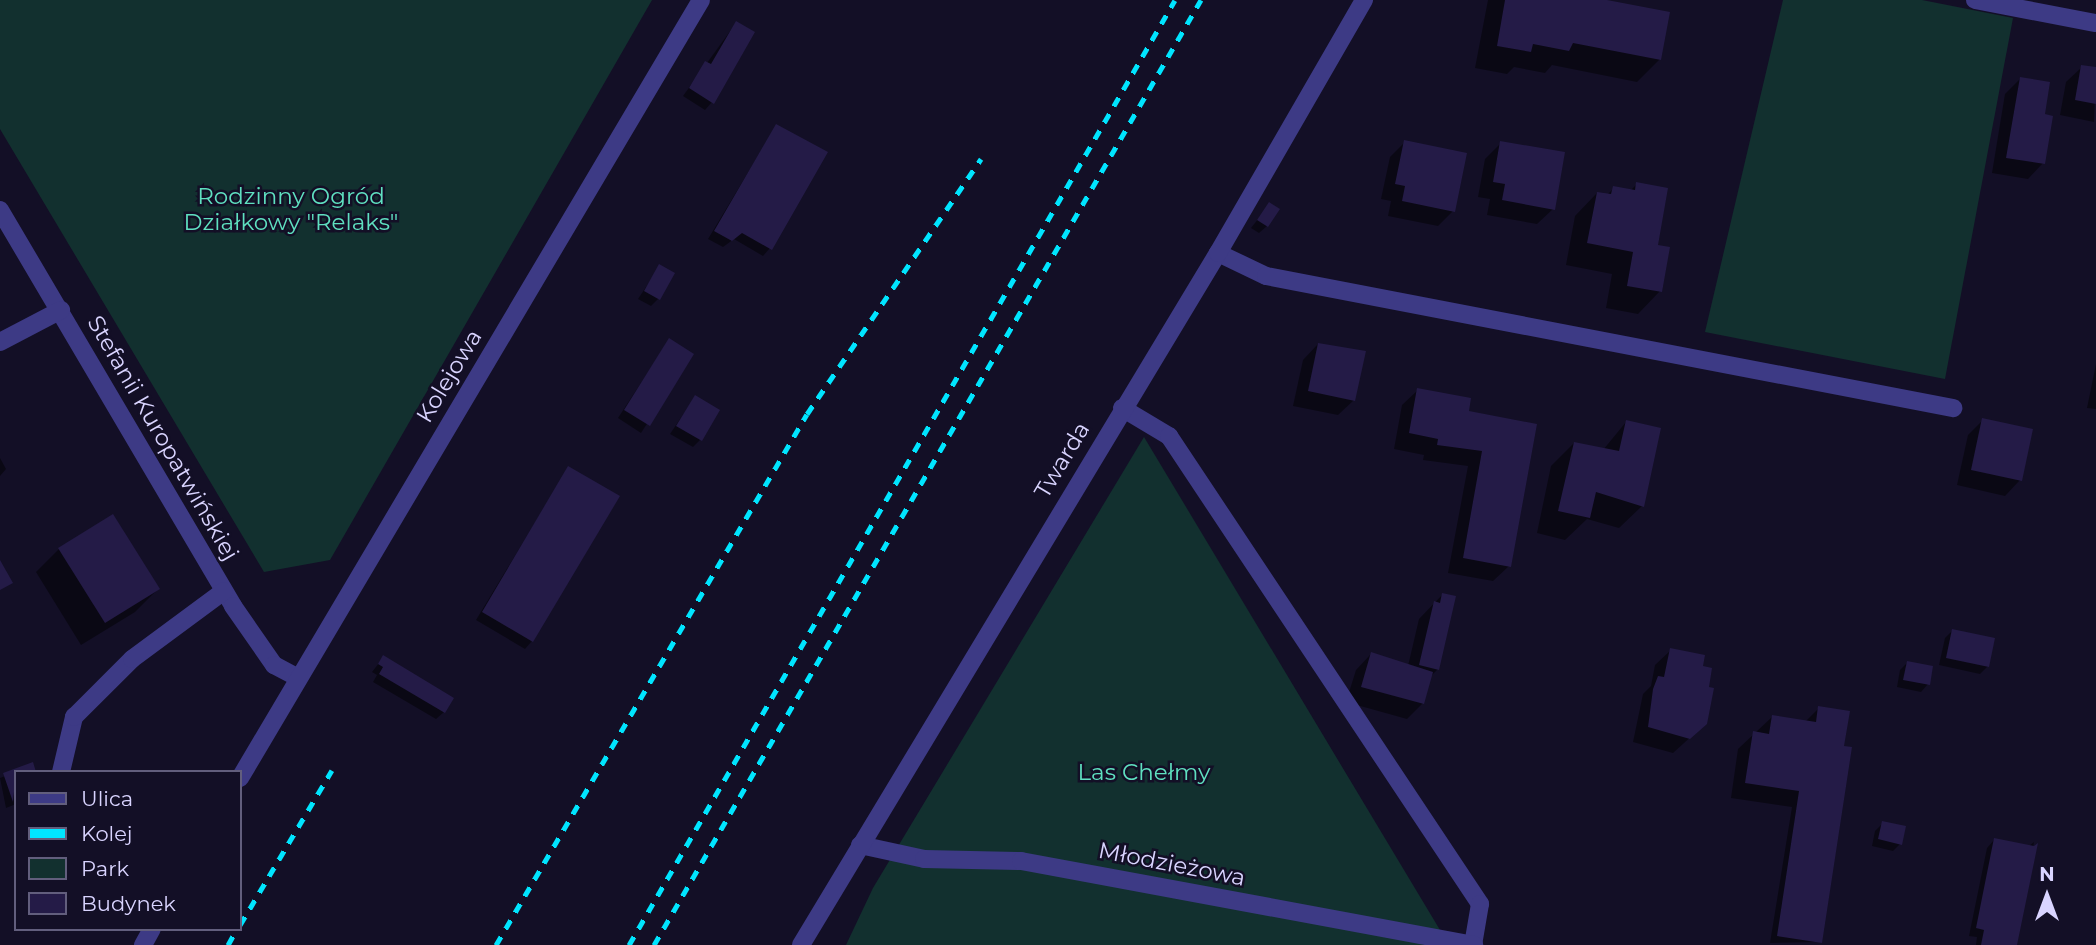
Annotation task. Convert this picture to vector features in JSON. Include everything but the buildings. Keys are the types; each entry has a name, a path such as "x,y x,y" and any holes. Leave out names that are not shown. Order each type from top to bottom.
{"street":[{"name":"Kolejowa","path":"242,775 701,0"},
{"name":"Twarda","path":"801,945 1122,408 1218,253 1364,0"},
{"path":"1975,0 2096,23"},
{"name":"Stefanii Kuropatwińskiej","path":"0,210 224,591 274,665 298,678"},
{"path":"1218,253 1266,276 1953,408"},
{"path":"0,342 61,310"},
{"path":"1122,408 1169,436 1480,904 1474,945"},
{"path":"61,770 74,717 132,659 224,591"},
{"name":"Młodzieżowa","path":"860,845 924,859 1021,861 1474,945"}],"green space":[{"name":"Rodzinny Ogród Działkowy \"Relaks\"","path":"0,0 652,0 330,560 264,572 0,129"},
{"path":"1783,0 1922,0 2013,18 1945,379 1705,332"},
{"name":"Las Chełmy","path":"1144,437 1449,945 846,945 873,888"}],"railway":[{"path":"629,945 1175,0"},
{"path":"654,945 1201,0"},
{"path":"496,945 807,414 981,159"},
{"path":"242,922 332,770"},
{"path":"228,945 236,931"}]}
